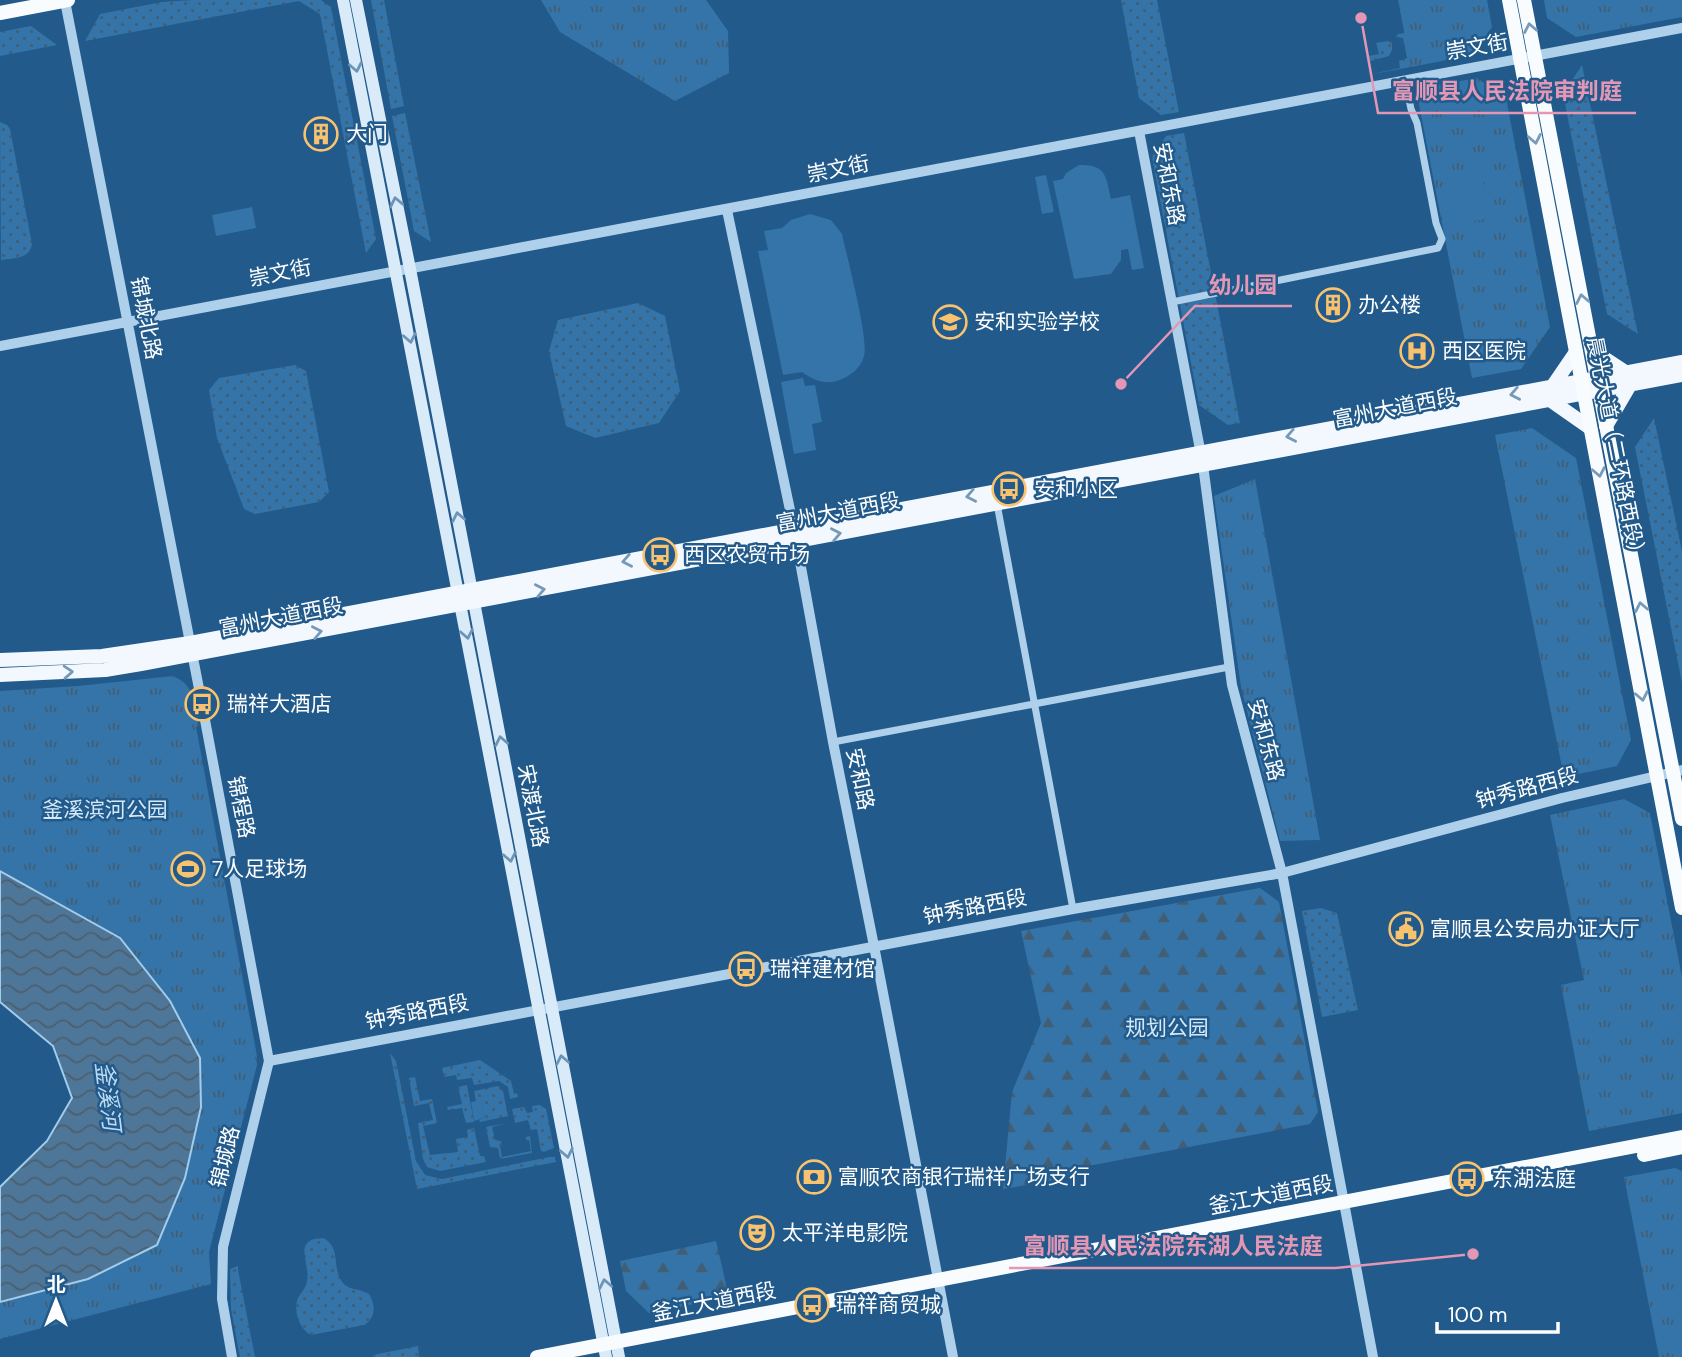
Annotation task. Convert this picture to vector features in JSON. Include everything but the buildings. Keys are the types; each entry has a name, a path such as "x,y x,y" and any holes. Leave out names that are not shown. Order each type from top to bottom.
{"highway":[{"path":"0,13 66,0"},
{"name":"晨光大道（二环路西段）","path":"1509,0 1528,57 1592,350 1677,771 1682,818"},
{"name":"晨光大道（二环路西段）","path":"1524,0 1528,57 1576,352 1682,908"},
{"name":"釜江大道西段","path":"584,1357 1344,1207 1682,1137"},
{"name":"釜江大道西段","path":"1344,1207 1682,1147"},
{"name":"釜江大道西段","path":"537,1357 611,1351"}],"main road":[{"name":"宋渡北路","path":"343,0 397,271 467,597"},
{"name":"宋渡北路","path":"356,0 411,269 467,597 611,1351"},
{"path":"1592,350 1628,379 1606,426"},
{"path":"1576,352 1551,393 1590,428"},
{"name":"富州大道西段","path":"1628,379 1682,362"},
{"name":"富州大道西段","path":"0,675 105,670 191,649 1598,384 1682,375"},
{"name":"富州大道西段","path":"795,536 997,504 1201,459"},
{"name":"富州大道西段","path":"0,660 191,649"}],"street":[{"name":"锦城北路","path":"66,0 191,649"},
{"name":"崇文街","path":"0,346 1682,28"},
{"path":"1172,302 1438,248 1441,236 1436,223 1417,122 1411,109 1405,80"},
{"name":"安和东路","path":"1139,131 1201,459 1232,685 1282,873 1373,1357"},
{"name":"安和路","path":"727,210 795,536 953,1357"},
{"path":"997,504 1073,909"},
{"name":"锦程路","path":"191,649 269,1060"},
{"path":"833,742 1229,667"},
{"name":"钟秀路西段","path":"269,1060 1073,909 1282,873 1562,798 1677,771"},
{"name":"锦城路","path":"232,1357 224,1321 221,1263 226,1229 269,1060"}],"green space":[{"path":"321,0 331,7 376,239 366,253 320,14 299,1 85,41 100,14 162,2"},
{"path":"371,0 384,0 404,106 391,109"},
{"path":"541,0 706,0 728,31 729,73 675,101 560,32"},
{"path":"1121,0 1157,0 1179,112 1161,115 1139,98"},
{"path":"1398,0 1487,0 1492,27 1473,55 1411,67"},
{"path":"1544,0 1682,0 1682,17 1576,37 1547,18"},
{"path":"31,26 57,45 0,56 0,32"},
{"path":"1405,33 1411,67 1362,76 1400,68 1399,61 1407,58 1403,38 1396,37"},
{"path":"1376,43 1392,43 1389,56 1370,61 1369,56 1379,54"},
{"path":"1582,65 1638,334 1607,314 1563,94"},
{"path":"1477,78 1506,98 1550,327 1521,369 1472,378 1416,89"},
{"path":"405,113 431,242 414,231 392,116"},
{"path":"0,122 10,129 32,244 25,255 1,260"},
{"path":"1184,133 1240,423 1228,425 1199,405 1152,157 1166,136"},
{"path":"1079,165 1100,169 1108,184 1111,199 1130,195 1144,268 1132,270 1128,249 1121,250 1121,260 1111,274 1074,279 1053,181 1063,179 1066,173"},
{"path":"1481,172 1490,218 1456,224 1447,178"},
{"path":"1046,175 1054,212 1042,214 1035,177"},
{"path":"252,207 256,228 216,236 212,215"},
{"path":"810,214 831,220 842,234 857,297 865,347 861,364 856,370 831,382 816,380 802,372 783,375 758,251 768,250 764,231 782,228 791,220"},
{"path":"638,303 665,316 680,391 659,423 595,438 566,426 549,351 558,320"},
{"path":"295,365 306,371 329,492 319,502 255,514 244,509 217,438 209,390 219,378"},
{"path":"803,378 805,386 815,385 822,422 812,424 816,450 794,454 781,382"},
{"path":"1654,418 1682,551 1682,683 1635,447"},
{"path":"1532,428 1576,458 1631,740 1617,766 1564,777 1495,435"},
{"path":"1255,479 1320,840 1280,841 1241,687 1214,496"},
{"name":"釜溪滨河公园","path":"173,676 186,685 195,703 199,726 196,727 257,1056 257,1065 209,1252 211,1284 0,1339 0,1302 88,1279 120,938 0,871 0,691"},
{"path":"1624,799 1650,813 1682,977 1682,1113 1589,1131 1561,985 1584,980 1550,815"},
{"name":"7人足球场","path":"201,835 213,895 174,902 163,843"},
{"name":"规划公园","path":"1260,888 1279,902 1318,1112 1310,1124 1088,1166 1089,1174 1003,1189 1012,1092 1041,1023 1021,931"},
{"path":"1321,908 1337,913 1358,1010 1322,1017 1302,911"},
{"path":"390,1053 396,1061 416,1161 425,1175 442,1179 549,1157 555,1157 556,1162 417,1189"},
{"path":"480,1060 511,1081 514,1094 517,1093 518,1097 510,1099 508,1087 499,1081 474,1085 472,1078 457,1080 456,1075 444,1077 442,1068"},
{"path":"415,1077 420,1101 432,1099 437,1123 423,1126 430,1155 458,1152 456,1139 468,1137 467,1130 474,1128 480,1156 484,1156 486,1162 440,1171 427,1167 423,1159 418,1123 433,1120 429,1103 414,1106 409,1078"},
{"path":"467,1085 474,1122 466,1123 462,1108 448,1110 447,1107 462,1104 458,1087"},
{"path":"498,1086 503,1091 508,1116 480,1122 479,1120 484,1118 481,1101 476,1101 474,1091"},
{"path":"481,1100 484,1118 474,1121 471,1102"},
{"path":"540,1105 546,1109 554,1148 544,1152 541,1151 537,1129 531,1130 528,1120 515,1123 512,1109 524,1107 527,1113 533,1112 532,1106"},
{"path":"508,1123 492,1127 495,1140 501,1141 502,1157 531,1151 529,1140 526,1140 526,1137 530,1136 532,1153 500,1159 498,1148 490,1147 486,1127"},
{"path":"1675,1168 1682,1171 1682,1357 1659,1357 1624,1177"},
{"path":"323,1238 329,1242 335,1253 337,1271 343,1283 369,1294 374,1311 371,1319 364,1325 311,1335 301,1325 296,1306 307,1281 305,1248 313,1239"},
{"path":"716,1241 729,1297 649,1313 626,1291 620,1261"},
{"path":"238,1266 255,1357 240,1357 231,1309 230,1269"},
{"path":"418,1346 419,1357 373,1355"}],"water":[{"name":"釜溪河","path":"0,871 120,938 170,1001 200,1058 201,1107 185,1178 157,1245 88,1279 0,1302 0,1187 47,1141 72,1098 53,1046 0,1002"}],"place":[{"name":"富顺县人民法院审判庭","path":"1361,18"},
{"name":"大门","path":"321,134"},
{"name":"办公楼","path":"1333,305"},
{"name":"安和实验学校","path":"950,322"},
{"name":"西区医院","path":"1417,351"},
{"name":"幼儿园","path":"1121,384"},
{"name":"安和小区","path":"1009,489"},
{"name":"西区农贸市场","path":"660,555"},
{"name":"瑞祥大酒店","path":"202,704"},
{"name":"7人足球场","path":"188,869"},
{"name":"富顺县公安局办证大厅","path":"1406,929"},
{"name":"瑞祥建材馆","path":"746,969"},
{"name":"富顺农商银行瑞祥广场支行","path":"814,1177"},
{"name":"东湖法庭","path":"1467,1179"},
{"name":"太平洋电影院","path":"757,1233"},
{"name":"富顺县人民法院东湖人民法庭","path":"1473,1254"},
{"name":"瑞祥商贸城","path":"812,1305"}]}
